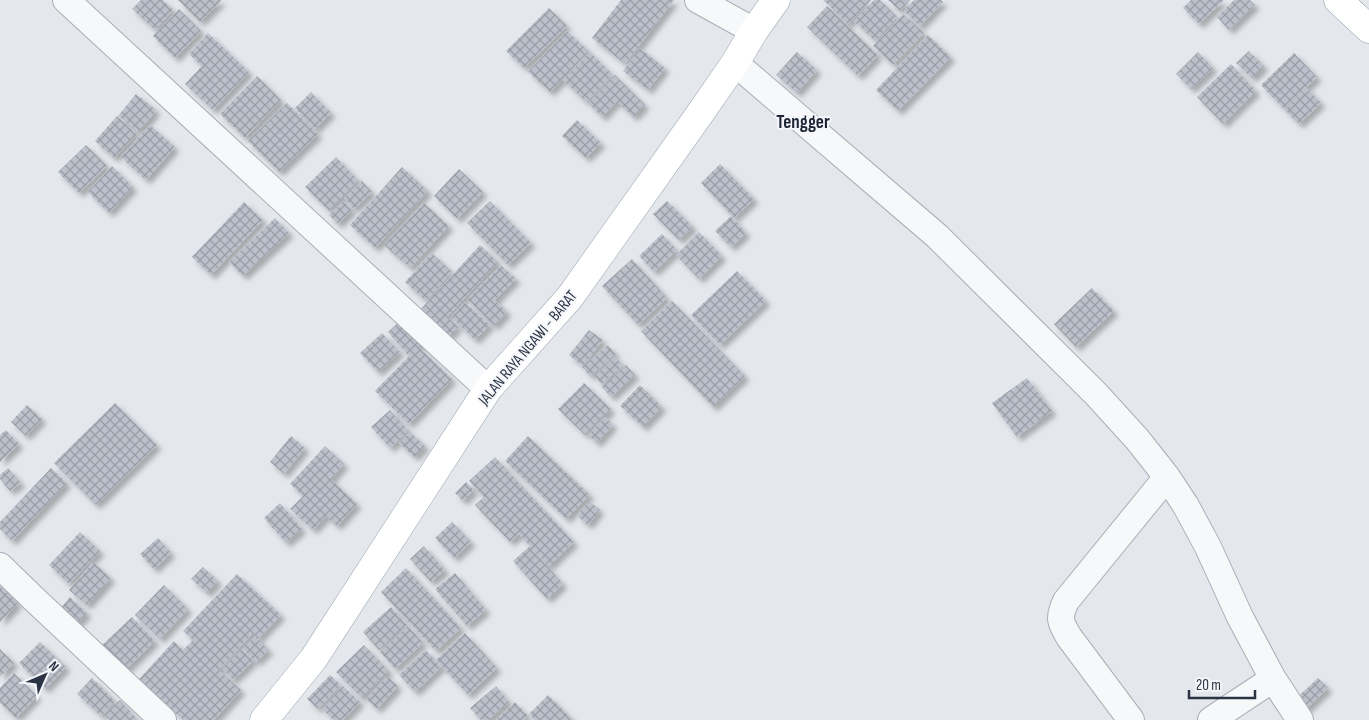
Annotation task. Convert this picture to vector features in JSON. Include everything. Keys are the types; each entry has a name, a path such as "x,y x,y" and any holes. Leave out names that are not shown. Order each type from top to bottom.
{"main road":[{"name":"JALAN RAYA NGAWI - BARAT","path":"264,720 314,658 488,390 570,297 735,63 754,31 776,0"},
{"path":"1338,0 1369,29"}],"street":[{"path":"66,0 488,390"},
{"path":"698,0 754,31"},
{"path":"735,63 937,236 1096,394 1137,439 1167,477 1186,506 1240,617 1273,679 1300,720"},
{"path":"1131,720 1069,638 1061,624 1060,613 1066,601 1167,477"},
{"path":"0,566 163,720"},
{"path":"1211,720 1273,679"}],"building":[{"path":"141,0 163,0 173,10 155,30 132,9"},
{"path":"178,0 220,0 221,1 200,22"},
{"path":"621,0 674,0 625,64 592,38"},
{"path":"823,0 871,0 848,24"},
{"path":"874,0 880,0 897,17 875,41 854,21"},
{"path":"888,0 910,0 900,11"},
{"path":"914,0 941,0 943,2 920,26 904,11"},
{"path":"1191,0 1224,0 1199,24 1183,8"},
{"path":"1234,0 1250,0 1255,5 1229,30 1217,17"},
{"path":"827,6 878,55 858,76 807,27"},
{"path":"549,8 567,26 524,68 506,51"},
{"path":"179,9 201,31 175,58 153,36"},
{"path":"903,14 924,33 893,65 873,46"},
{"path":"567,31 589,51 550,92 528,72"},
{"path":"208,33 249,72 213,110 185,84 202,66 189,54"},
{"path":"928,35 951,57 898,111 876,90"},
{"path":"640,48 665,68 648,90 623,71"},
{"path":"1249,51 1264,66 1252,78 1236,63"},
{"path":"590,52 613,75 586,102 563,80"},
{"path":"797,52 817,70 797,93 776,75"},
{"path":"1198,52 1213,68 1191,89 1176,74"},
{"path":"1294,53 1317,77 1284,109 1261,85"},
{"path":"1231,64 1256,91 1223,124 1197,97"},
{"path":"615,75 645,105 633,117 617,101 602,117 588,103"},
{"path":"257,76 281,100 245,138 220,114"},
{"path":"1307,88 1321,103 1299,124 1285,110"},
{"path":"311,92 331,113 315,129 295,108"},
{"path":"136,94 156,110 139,132 118,116"},
{"path":"287,103 318,134 279,172 248,141"},
{"path":"117,116 137,134 114,158 95,141"},
{"path":"577,120 601,143 586,158 562,136"},
{"path":"150,125 175,147 146,180 121,157"},
{"path":"86,145 107,166 79,193 58,172"},
{"path":"336,157 359,181 329,211 305,187"},
{"path":"720,164 754,199 734,218 701,183"},
{"path":"112,166 133,187 109,213 88,192"},
{"path":"402,167 428,191 375,248 350,225"},
{"path":"459,169 483,192 457,219 434,196"},
{"path":"362,181 372,192 354,209 344,198"},
{"path":"343,201 352,210 338,224 329,215"},
{"path":"490,201 531,243 508,265 467,223"},
{"path":"667,201 693,227 679,240 653,214"},
{"path":"244,202 263,220 211,275 192,257"},
{"path":"424,203 449,226 410,268 384,245"},
{"path":"731,216 746,233 731,247 715,231"},
{"path":"275,218 289,233 243,276 229,262"},
{"path":"699,232 722,256 699,279 676,255"},
{"path":"662,234 677,250 654,272 639,256"},
{"path":"480,245 498,262 447,317 458,327 448,337 420,310"},
{"path":"432,253 452,272 426,301 405,282"},
{"path":"632,259 667,298 638,325 602,286"},
{"path":"501,265 516,279 495,300 507,312 494,326 467,299"},
{"path":"737,271 766,301 720,345 691,315"},
{"path":"1092,288 1114,311 1076,347 1054,324"},
{"path":"672,301 745,376 713,407 641,331"},
{"path":"465,302 490,325 475,340 451,317"},
{"path":"402,319 423,342 418,346 452,379 409,424 375,391 409,356 388,332"},
{"path":"589,330 603,340 583,366 569,355"},
{"path":"382,333 400,352 378,372 360,353"},
{"path":"608,345 616,354 590,376 582,367"},
{"path":"615,357 623,365 602,384 594,376"},
{"path":"626,365 635,375 611,397 602,387"},
{"path":"1027,378 1052,411 1017,437 992,403"},
{"path":"584,383 611,409 585,435 558,409"},
{"path":"640,385 662,407 643,427 620,406"},
{"path":"115,403 157,445 96,505 54,463"},
{"path":"27,405 42,419 26,436 11,422"},
{"path":"390,410 409,431 390,448 371,427"},
{"path":"605,417 613,425 597,443 588,435"},
{"path":"6,430 19,444 0,462 0,435"},
{"path":"410,432 425,446 414,457 399,443"},
{"path":"291,436 305,448 284,474 270,462"},
{"path":"528,436 590,495 566,519 505,461"},
{"path":"325,446 344,464 331,479 357,504 337,526 326,516 313,530 290,509 303,496 290,484"},
{"path":"495,457 574,542 549,566 531,548 563,584 547,599 513,561 530,546 519,534 510,542 475,505 484,497 469,481"},
{"path":"8,468 21,483 10,491 0,479 0,475"},
{"path":"51,468 67,483 12,541 0,529 0,522"},
{"path":"466,482 474,490 463,501 455,493"},
{"path":"589,501 600,510 588,525 577,516"},
{"path":"280,503 302,529 286,543 264,518"},
{"path":"452,522 471,542 454,558 435,538"},
{"path":"80,532 100,551 69,584 49,565"},
{"path":"158,538 171,553 154,569 140,554"},
{"path":"424,546 445,570 431,582 410,559"},
{"path":"93,562 111,578 87,605 69,590"},
{"path":"203,567 218,581 207,593 191,579"},
{"path":"406,568 461,628 436,651 381,592"},
{"path":"455,573 486,610 467,626 435,589"},
{"path":"237,574 281,615 258,639 269,650 256,662 242,648 256,636 253,633 219,670 241,690 214,720 183,720 139,679 174,641 183,650 193,640 183,631"},
{"path":"164,585 188,609 160,639 135,615"},
{"path":"0,586 18,603 0,622"},
{"path":"70,597 87,613 76,625 60,609"},
{"path":"391,607 407,625 379,650 363,632"},
{"path":"132,617 155,641 123,672 100,647"},
{"path":"408,626 423,643 395,669 380,652"},
{"path":"465,633 497,668 468,695 436,660"},
{"path":"40,642 66,667 45,689 19,663"},
{"path":"364,645 389,671 362,698 336,672"},
{"path":"0,649 14,663 0,677"},
{"path":"242,649 253,661 233,680 222,668"},
{"path":"426,650 441,667 415,692 399,675"},
{"path":"14,673 37,696 16,718 0,703 0,688"},
{"path":"330,675 341,685 318,709 307,699"},
{"path":"387,676 398,686 377,709 366,699"},
{"path":"92,678 115,701 101,716 77,694"},
{"path":"1318,678 1328,688 1302,713 1292,702"},
{"path":"343,686 360,702 343,720 334,720 322,709"},
{"path":"496,686 509,702 488,720 481,720 470,708"},
{"path":"548,695 571,718 570,720 535,720 529,714"},
{"path":"120,700 138,720 110,720 104,714"},
{"path":"515,702 528,716 523,720 496,720"}],"district":[{"name":"Tengger","path":"803,121"}]}
